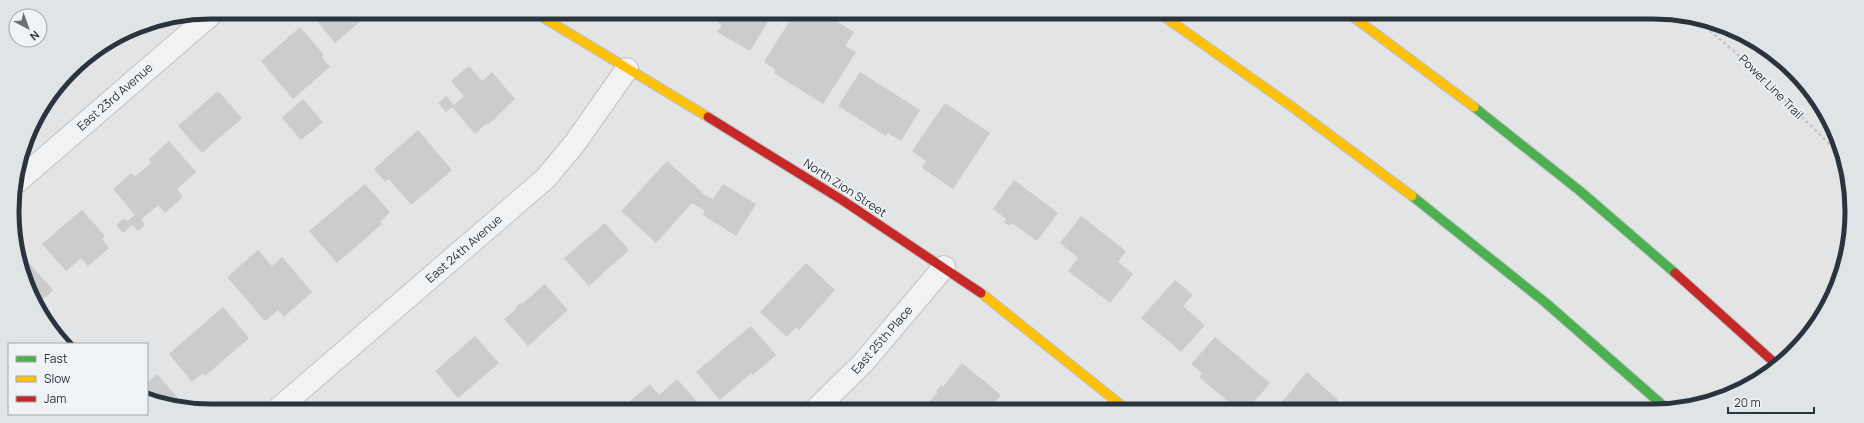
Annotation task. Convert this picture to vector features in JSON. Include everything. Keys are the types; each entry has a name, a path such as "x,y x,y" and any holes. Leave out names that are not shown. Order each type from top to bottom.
{"main road":[{"name":"North Zion Street","path":"545,19 776,158 944,267 1039,339 1120,404"},
{"path":"1168,19 1291,106 1453,227 1588,338 1661,404"},
{"path":"1356,19 1461,96 1551,167 1660,260 1773,361"}],"street":[{"name":"East 23rd Avenue","path":"22,177 206,19"},
{"name":"East 24th Avenue","path":"284,404 546,178 575,143 627,69"},
{"name":"East 25th Place","path":"821,404 863,363 944,267"}],"path":[{"name":"Power Line Trail","path":"1704,26 1736,53 1834,149"}],"building":[{"path":"316,19 363,19 335,43"},
{"path":"713,19 769,19 750,51 717,32 722,25"},
{"path":"791,19 833,19 854,32 845,46 856,52 823,104 774,73 776,70 764,62"},
{"path":"300,27 324,55 322,57 330,67 293,99 261,61"},
{"path":"469,66 482,81 492,72 515,99 488,125 487,123 475,134 452,107 446,112 438,103 446,96 454,105 464,96 451,81"},
{"path":"860,72 920,110 901,141 888,133 886,136 838,106"},
{"path":"218,91 242,118 202,153 178,126"},
{"path":"303,99 323,122 301,140 282,118"},
{"path":"945,103 990,133 953,189 922,168 926,161 912,151"},
{"path":"418,130 452,170 411,205 389,179 385,182 374,169"},
{"path":"169,141 196,172 177,189 183,197 165,213 158,205 141,220 145,225 138,231 132,225 123,233 116,225 124,218 127,221 135,215 113,189 131,173 135,177 152,162 149,159"},
{"path":"667,161 702,192 701,193 713,199 723,184 756,204 736,236 703,215 705,211 692,203 656,243 621,211"},
{"path":"1014,180 1058,213 1037,241 1012,223 1010,226 1004,222 1006,219 993,209"},
{"path":"365,184 390,212 380,222 382,224 337,263 309,231"},
{"path":"82,210 105,236 102,239 109,248 88,266 81,258 66,271 42,244"},
{"path":"1081,216 1126,251 1118,262 1133,274 1110,303 1068,271 1078,258 1060,243"},
{"path":"605,223 629,250 589,286 564,258"},
{"path":"258,250 272,266 282,257 312,292 284,317 278,310 265,321 227,277"},
{"path":"29,263 53,290 41,301 29,273 27,265"},
{"path":"806,263 835,290 799,330 796,327 787,337 760,312"},
{"path":"1175,280 1193,295 1183,306 1205,325 1181,352 1141,318"},
{"path":"545,284 568,310 528,346 504,319 516,309 515,308 520,303 522,304"},
{"path":"223,307 249,338 205,376 203,373 192,382 169,354"},
{"path":"751,326 776,355 753,375 751,373 720,400 696,372"},
{"path":"475,336 499,363 458,398 435,371"},
{"path":"1215,337 1270,383 1252,404 1231,404 1199,377 1202,373 1191,364"},
{"path":"962,363 1001,395 993,404 928,403 938,392 936,391 941,385 943,387"},
{"path":"1307,372 1338,400 1334,404 1280,404"},
{"path":"157,374 180,401 148,393 148,382"},
{"path":"677,379 699,404 627,404 650,384 659,395"}],"traffic: fast":[{"path":"1474,107 1580,191 1675,273"},
{"path":"1412,196 1546,303 1661,404"}],"traffic: slow":[{"path":"546,19 708,117"},
{"path":"1168,19 1291,106 1412,196"},
{"path":"1356,19 1474,107"},
{"path":"981,293 1120,404"}],"traffic: jam":[{"path":"708,117 842,200 981,293"},
{"path":"1675,273 1773,361"}]}
